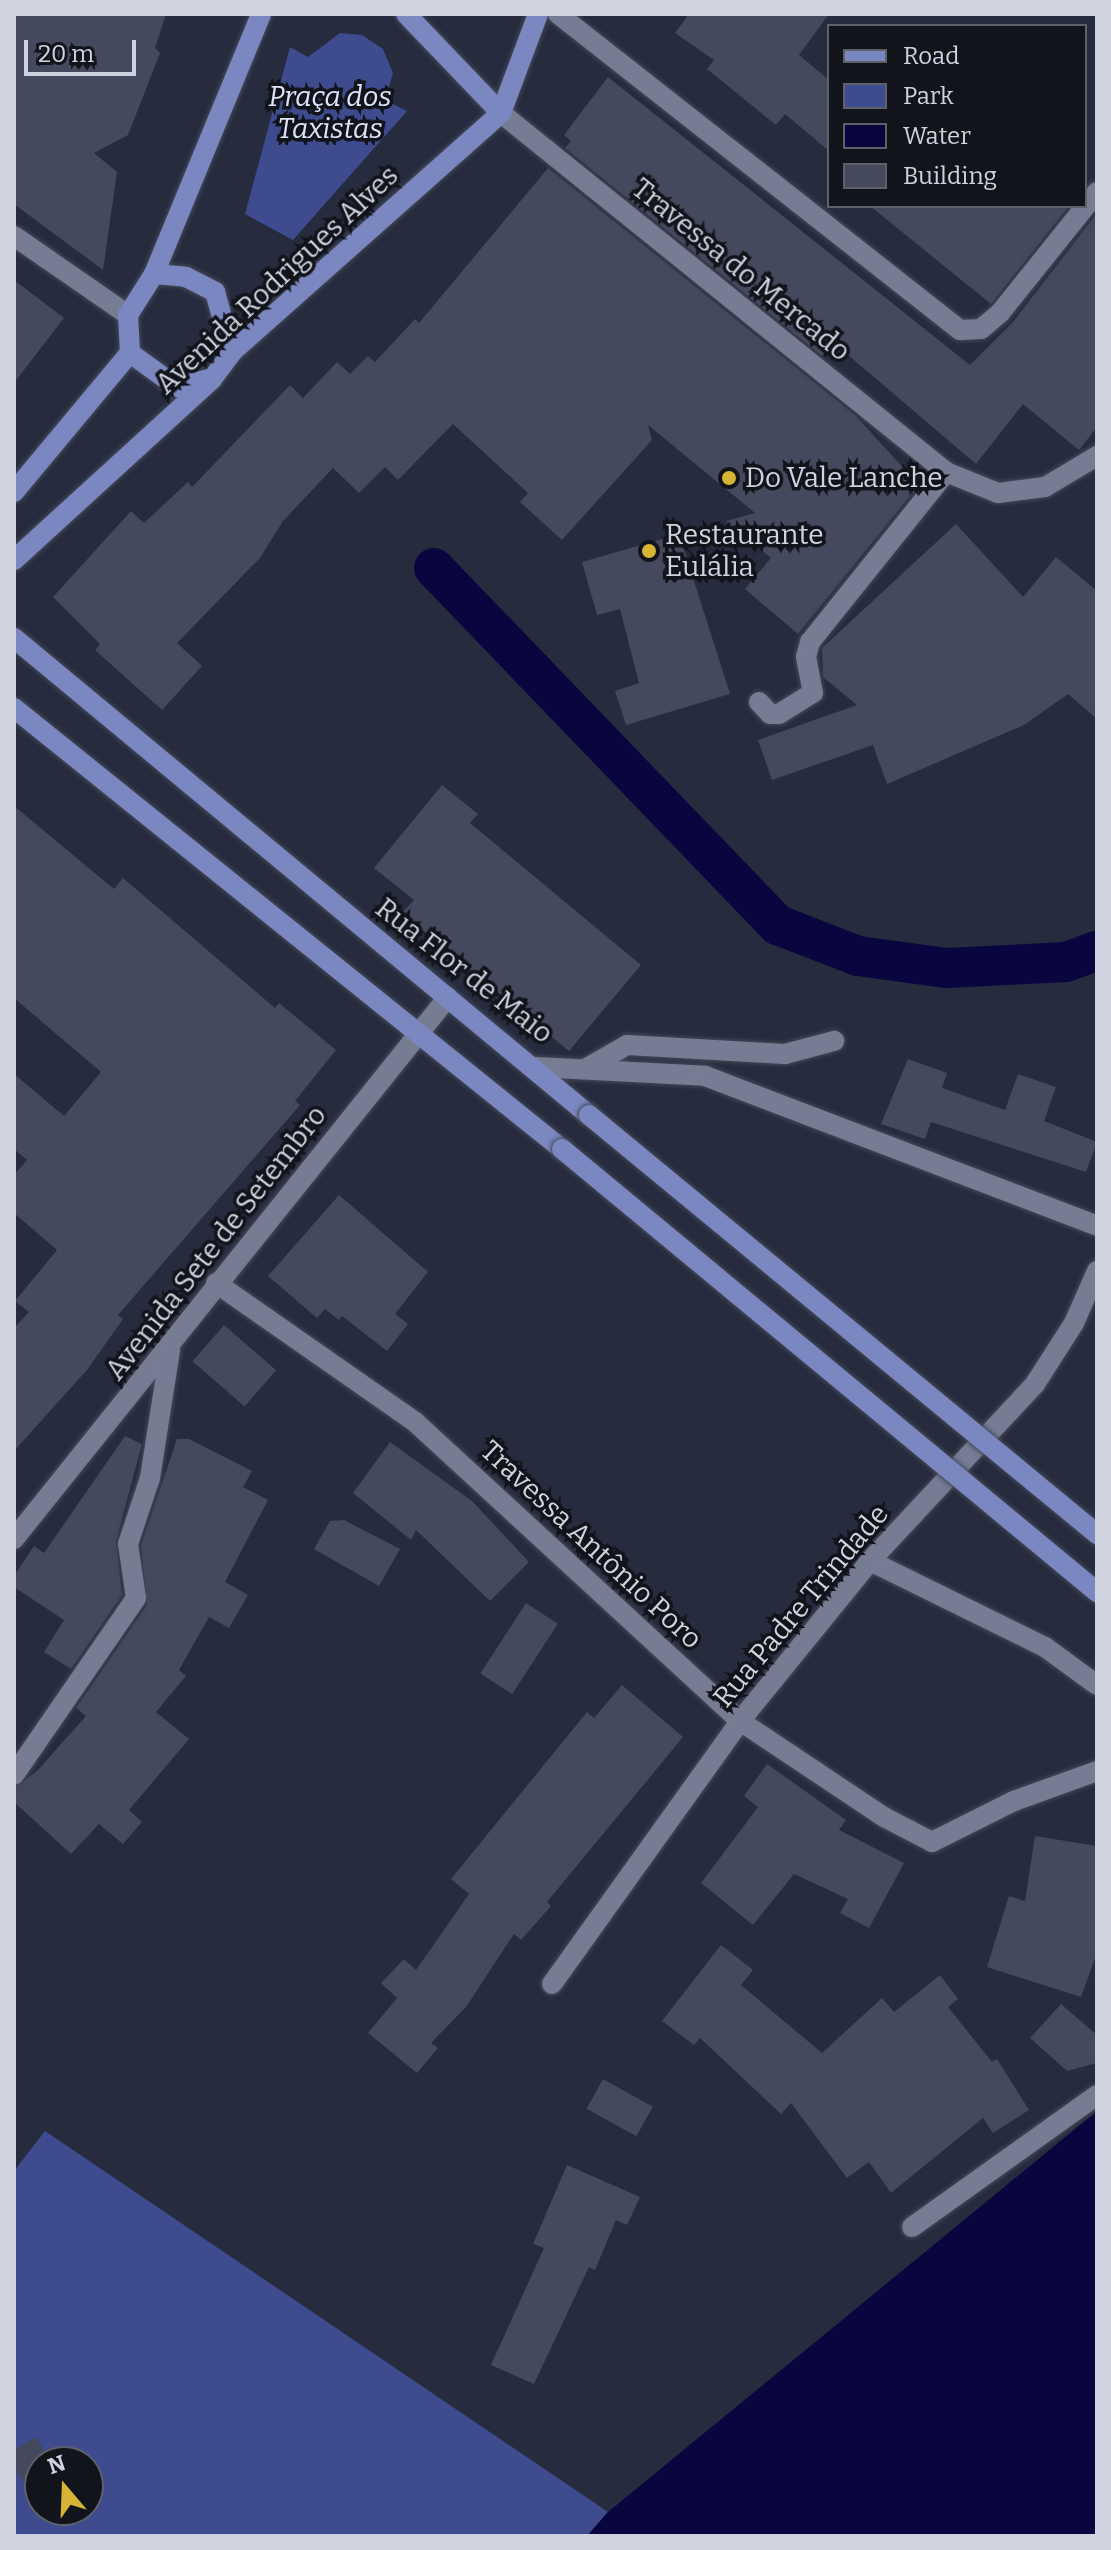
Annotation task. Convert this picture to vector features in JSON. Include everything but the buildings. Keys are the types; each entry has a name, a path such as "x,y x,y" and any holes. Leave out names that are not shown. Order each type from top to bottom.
{"main road":[{"path":"128,315 154,274 261,14"},
{"path":"406,14 501,113"},
{"name":"Avenida Rodrigues Alves","path":"14,560 212,379 232,352 501,113 538,14"},
{"path":"154,274 186,277 215,292 232,352"},
{"name":"Avenida Rodrigues Alves","path":"14,492 130,353 128,315"},
{"path":"130,353 177,387 212,379"},
{"name":"Rua Flor de Maio","path":"14,638 536,1067"},
{"path":"14,708 562,1149 1097,1592"},
{"path":"536,1067 589,1115 1097,1534"}],"street":[{"path":"558,14 933,313 960,330 981,329 1000,313 1084,208"},
{"name":"Travessa do Mercado","path":"501,113 946,472 998,493 1045,487 1097,456"},
{"path":"14,236 128,315"},
{"path":"759,702 770,714 779,714 813,693 806,657 810,642 946,472"},
{"name":"Avenida Sete de Setembro","path":"14,1539 448,997"},
{"path":"587,1068 627,1045 785,1054 834,1041"},
{"name":"Rua Flor de Maio","path":"536,1067 705,1076 761,1093 1097,1226"},
{"name":"Rua Padre Trindade","path":"552,1984 740,1721 870,1561 1035,1384 1074,1323 1097,1271"},
{"name":"Travessa Antônio Poro","path":"216,1283 415,1422 740,1721 932,1842 1014,1801 1097,1771"},
{"path":"14,1775 136,1598 128,1544 150,1478 171,1346"},
{"path":"870,1561 1045,1647 1097,1685"},
{"path":"912,2227 1097,2095"}],"green space":[{"name":"Praça dos Taxistas","path":"340,33 362,35 383,49 393,73 385,100 407,111 293,240 245,214 290,47 308,57"},
{"path":"45,2131 608,2512 587,2536 14,2536 14,2171"}],"water":[{"path":"1097,2111 1097,2536 587,2536 608,2512"}],"waterway":[{"path":"434,568 778,925 858,956 947,968 1066,962 1097,951"}],"place":[{"name":"Do Vale Lanche","path":"729,478"},
{"name":"Restaurante Eulália","path":"649,551"}]}
